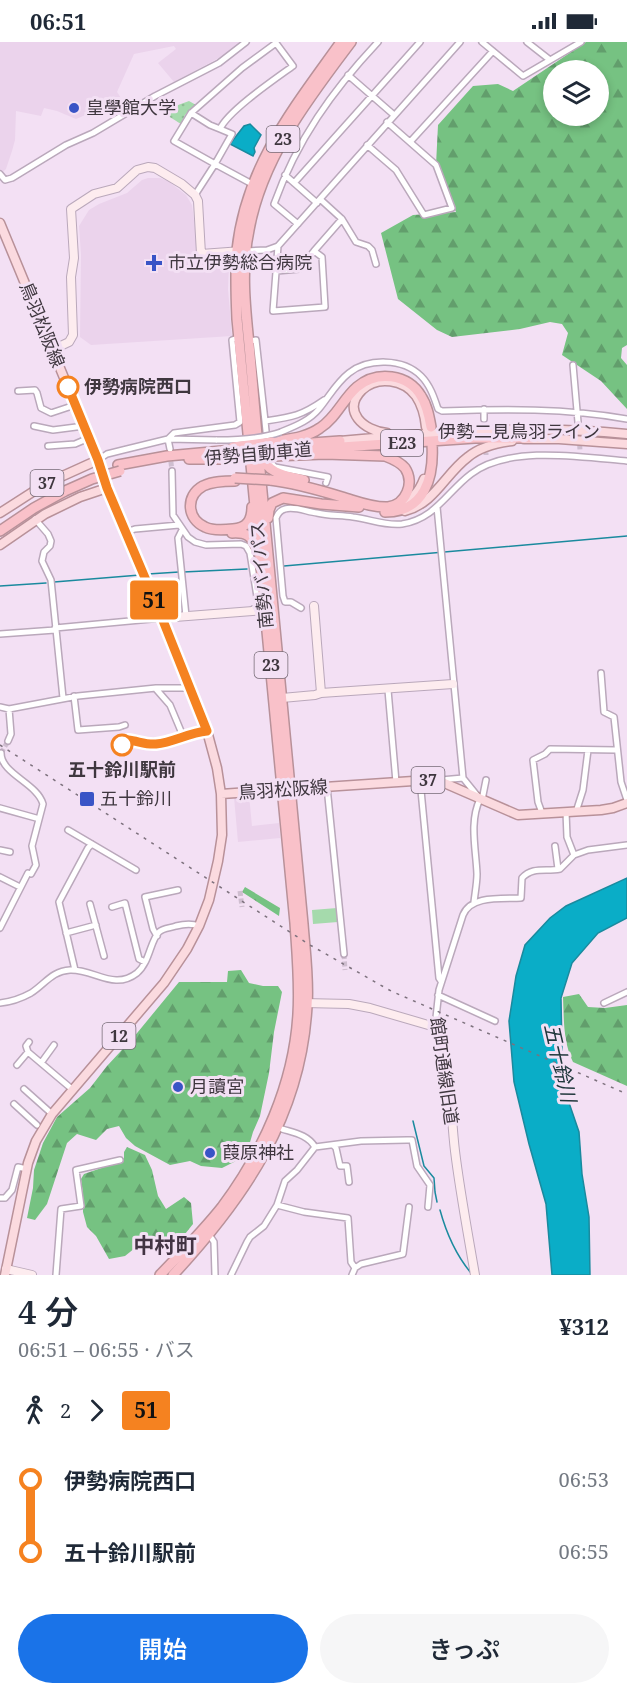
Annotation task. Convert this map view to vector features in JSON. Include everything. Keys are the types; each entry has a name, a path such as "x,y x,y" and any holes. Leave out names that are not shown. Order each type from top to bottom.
{"highway":[{"name":"南勢バイパス","path":"172,1275 241,1180 262,1143 272,1121 292,1057 303,1003 296,934 282,698 270,571 260,423 236,299 244,211 252,184 281,127 341,42"},
{"name":"南勢バイパス","path":"241,251 273,157 292,124 351,42"},
{"name":"南勢バイパス","path":"244,340 249,438 262,579 286,789"},
{"name":"E23","path":"272,449 322,427 356,387 379,376 396,377 414,386 425,403 431,428"},
{"path":"260,423 263,460 267,466 335,490 363,505"},
{"path":"235,480 214,483 195,493 190,507 195,520 209,529 218,530 241,528 247,524 251,517 252,504 248,458 249,438"},
{"name":"伊勢自動車道","path":"272,449 475,438 531,438"},
{"name":"伊勢自動車道","path":"272,449 340,441"},
{"name":"E23","path":"391,509 411,505 424,492 431,471 430,444"},
{"name":"E23","path":"233,453 272,449 386,456 394,459 405,469 409,478 409,485 403,499 391,509"},
{"name":"伊勢自動車道","path":"1,528 64,488 119,468 159,457 204,452 233,453"},
{"name":"伊勢自動車道","path":"119,468 233,453"},
{"path":"262,579 255,544 248,535 242,532 220,534 206,532 194,526 187,515 186,507 187,498 194,488 211,480 270,481 363,505 391,509"},
{"path":"270,571 268,514 275,500 286,497 321,504 363,505"},
{"name":"南勢バイパス","path":"160,1275 206,1231"}],"main road":[{"name":"鳥羽松阪線","path":"0,223 190,688 212,748 221,794 437,780 514,814 528,815 613,808 627,801"},
{"path":"378,382 403,385 418,399 431,428 389,433 371,430 357,417 355,408 357,397 365,387 378,382"},
{"name":"伊勢二見鳥羽ライン","path":"340,441 431,428 531,428 627,434"},
{"name":"伊勢二見鳥羽ライン","path":"391,509 410,510 426,501 462,462 477,451 496,444 531,438 627,444"},
{"name":"37","path":"0,513 45,484 98,460"},
{"name":"37","path":"0,545 35,519 80,497 107,488"},
{"name":"12","path":"4,1271 27,1169 36,1141 52,1113 164,983 199,926 209,900 218,861 222,835 221,794"}],"street":[{"path":"0,174 6,180 12,178 66,145 93,133 155,96 219,63 246,42"},
{"path":"220,129 224,122 256,93 293,66 276,42 242,68 191,113 174,141 252,184"},
{"path":"298,224 274,204 285,175 307,134 348,75 378,42"},
{"path":"294,183 420,42"},
{"path":"52,350 69,342 74,335 71,277 74,258 71,209 94,194 117,188 137,170 155,168 182,183 195,195 198,201 201,254 267,250 278,246 460,42"},
{"path":"482,42 491,47 523,76 543,64"},
{"path":"528,42 550,60 581,42"},
{"path":"410,142 491,47"},
{"path":"348,75 394,115"},
{"path":"191,113 210,125 232,134 195,195"},
{"path":"367,145 396,170 424,215 452,208 436,165 387,122"},
{"path":"285,175 342,219 356,242 372,250 376,264"},
{"path":"277,271 299,269 342,219"},
{"path":"278,246 273,311 325,307 322,258 314,251"},
{"path":"168,439 174,433 235,425 240,422 244,340"},
{"path":"98,460 107,454 168,439 217,440 272,435 306,420 319,410 343,378 357,367 372,363 386,362 416,372 426,382 438,409 442,411 514,409 596,414 627,419"},
{"path":"573,365 578,422"},
{"path":"18,391 35,390 41,408 51,413 75,405"},
{"path":"327,483 328,477 282,469 272,465 268,460 260,423 306,413 328,397"},
{"path":"484,409 484,419"},
{"path":"34,426 53,430 84,426"},
{"path":"48,446 75,444 89,438"},
{"path":"168,439 170,449"},
{"path":"580,450 581,457"},
{"path":"486,455 486,465"},
{"path":"300,608 291,602 285,602 283,596 276,518 278,512 288,508 319,510 379,523 393,525 408,523 437,507 470,474 501,460 527,457 581,457 627,461"},
{"path":"172,471 173,512 191,540 214,545 241,543 250,553 258,603 255,608 245,612"},
{"path":"437,507 463,778 481,799"},
{"path":"35,519 51,539 51,544 44,552 42,561 51,580 63,698"},
{"path":"126,532 135,529 181,527"},
{"path":"181,527 178,538 186,616"},
{"path":"314,606 321,693"},
{"path":"0,634 266,610"},
{"path":"601,673 604,712 614,717 616,750 621,782 627,801"},
{"path":"282,698 321,693 453,684"},
{"path":"156,688 170,705 183,736"},
{"path":"0,707 9,709 74,696 156,688 190,688"},
{"path":"388,690 396,782"},
{"path":"74,696 78,730 122,726 123,734"},
{"path":"9,709 11,734 9,741"},
{"path":"542,813 539,807 533,760 550,749 616,750"},
{"path":"576,812 583,790 588,750"},
{"path":"0,928 3,915 28,873 31,874 36,865 32,846 43,801 29,785 5,765 1,753"},
{"path":"437,780 463,778"},
{"path":"420,780 441,981"},
{"path":"486,780 474,820 477,874 474,902 521,898 524,875 536,870 558,869 565,866 574,855 591,850 627,845"},
{"path":"327,788 344,954"},
{"path":"0,808 36,818"},
{"path":"566,812 567,837 574,855"},
{"path":"68,830 136,870"},
{"path":"75,970 59,899 92,844"},
{"path":"555,846 558,869"},
{"path":"0,850 10,852"},
{"path":"0,877 20,887"},
{"path":"157,936 145,897 178,890"},
{"name":"館町通線旧道","path":"474,902 465,909 441,981 435,1027 448,1078 455,1154 475,1275"},
{"path":"112,907 125,903 139,959 145,962"},
{"path":"90,904 104,956"},
{"path":"0,1003 28,994 53,974 63,971 75,970 116,981 134,975 141,969 161,930 183,924 199,926"},
{"path":"66,933 96,926"},
{"path":"604,1003 627,992"},
{"path":"438,995 495,1021"},
{"path":"303,1003 342,1004 370,1008 435,1027"},
{"path":"29,1042 26,1046 28,1052 73,1090"},
{"path":"41,1063 54,1045"},
{"path":"17,1065 28,1052"},
{"path":"24,1089 52,1113"},
{"path":"14,1104 36,1125"},
{"path":"282,1130 305,1137 315,1147"},
{"path":"231,1275 250,1237 264,1226 277,1205 285,1181 315,1147 361,1141 412,1140 417,1166 430,1185 428,1207"},
{"path":"333,1145 336,1148 340,1166 347,1166 349,1182"},
{"path":"56,1275 61,1209 81,1206 76,1170 120,1160"},
{"path":"0,1198 5,1198 12,1190 18,1167 27,1169"},
{"path":"277,1205 348,1218 351,1262 355,1268"},
{"path":"352,1275 355,1268 365,1262 403,1254 409,1207"},
{"path":"206,1231 214,1242 215,1275"},
{"path":"4,1271 32,1275"}],"shaded area":[{"name":"皇學館大学","path":"0,42 240,42 228,53 174,82 158,63 176,49 174,46 134,54 117,92 121,98 116,104 76,119 44,108 41,116 16,111 15,140 6,169 2,173 0,170"},
{"name":"市立伊勢総合病院","path":"148,178 168,181 186,195 192,205 199,260 223,259 229,265 228,289 232,336 91,345 80,337 79,226 89,210 127,193 142,180"},
{"path":"249,795 252,826 279,823 280,838 238,842 234,797"}],"green space":[{"path":"586,42 627,42 627,345 622,348 621,358 627,365 627,409 601,381 562,355 568,333 562,324 550,322 520,329 452,337 437,330 398,299 381,233 413,215 456,212 436,165 438,125 473,86 498,84 513,91 543,71 543,126 609,126 609,60 559,60"},
{"path":"189,101 196,105 185,115 181,124 165,114 170,108"},
{"path":"118,759 137,773 137,778 120,772 115,762"},
{"path":"245,887 280,908 279,916 242,892"},
{"path":"337,908 338,922 313,924 312,910"},
{"path":"241,970 249,983 278,986 282,992 260,1116 246,1156 222,1168 201,1166 190,1161 170,1165 135,1146 126,1138 119,1126 107,1129 96,1140 77,1134 67,1143 47,1204 35,1220 27,1218 34,1170 43,1143 57,1117 90,1088 179,982 227,982 228,971"},
{"path":"579,994 588,1007 605,1008 627,1005 627,1086 573,1062 566,1038 563,997"},
{"path":"127,1147 145,1155 152,1170 158,1196 166,1209 184,1197 191,1203 193,1224 185,1234 152,1241 135,1248 125,1256 109,1259 96,1236 87,1227 83,1212 81,1179 84,1174 119,1162 124,1158"}],"water":[{"path":"250,124 261,135 254,148 253,156 230,144 244,126"},
{"name":"五十鈴川","path":"627,878 627,918 598,933 572,963 561,998 565,1091 579,1132 582,1174 589,1217 590,1275 552,1275 546,1204 514,1082 509,1021 516,976 525,945 550,918 566,906"}],"waterway":[{"path":"284,566 627,536"},
{"path":"183,572 247,569"},
{"path":"148,574 179,572"},
{"path":"54,582 140,575"},
{"path":"0,586 46,583"},
{"path":"413,1121 424,1166 434,1178 437,1202"},
{"path":"440,1210 452,1243 471,1273"}],"tunnel":[{"path":"578,422 580,450"},
{"path":"486,445 486,455"},
{"path":"170,454 172,471"},
{"path":"1,753 8,741"},
{"path":"240,891 242,907"},
{"path":"344,954 345,970"}],"railway":[{"path":"0,745 310,945 391,991 627,1094"}],"bus line":[{"name":"51","path":"68,387 207,731 194,732 161,744 153,745 128,740 122,745"}],"place":[{"name":"皇學館大学","path":"74,108"},
{"name":"市立伊勢総合病院","path":"154,263"},
{"name":"伊勢病院西口","path":"68,387"},
{"name":"五十鈴川駅前","path":"122,745"},
{"name":"五十鈴川","path":"87,799"},
{"name":"月讀宮","path":"178,1087"},
{"name":"葭原神社","path":"210,1153"}],"district":[{"name":"中村町","path":"165,1246"}]}
